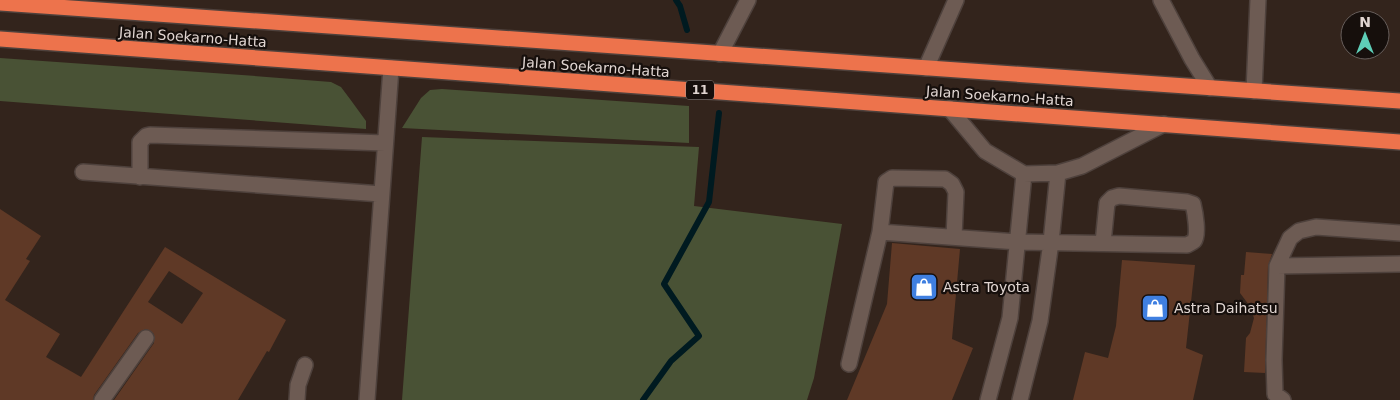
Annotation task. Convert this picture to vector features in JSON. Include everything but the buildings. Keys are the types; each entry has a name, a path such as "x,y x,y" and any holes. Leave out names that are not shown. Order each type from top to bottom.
{"highway":[{"name":"Jalan Soekarno-Hatta","path":"0,3 1400,101"},
{"name":"Jalan Soekarno-Hatta","path":"0,40 1400,142"}],"lane":[{"path":"720,54 748,0"},
{"path":"926,68 956,0"},
{"path":"1161,0 1192,59 1210,88"},
{"path":"1254,91 1258,0"},
{"path":"367,400 391,68"},
{"path":"949,108 985,151 1024,174 1058,173 1082,166 1164,124"},
{"path":"140,177 140,142 150,135 385,143"},
{"path":"82,172 381,194"},
{"path":"1020,400 1040,321 1058,173"},
{"path":"988,400 1010,318 1024,174"},
{"path":"849,364 880,232 886,182 892,178 945,180 952,184 956,192 954,237"},
{"path":"880,232 1018,242 1187,245 1196,238 1196,218 1193,204 1119,196 1112,198 1107,203 1103,243"},
{"path":"1283,400 1275,394 1274,360 1277,266 1290,238 1299,231 1316,227 1400,233"},
{"path":"1277,266 1400,264"},
{"path":"102,400 146,338"},
{"path":"297,400 298,385 305,365"}],"green space":[{"path":"0,58 331,82 341,87 350,99 366,121 366,129 0,101"},
{"path":"442,89 689,106 689,143 402,128 421,98 430,90"},
{"path":"422,137 699,147 694,206 842,224 814,378 807,400 402,400"}],"waterway":[{"path":"676,0 680,6 687,30"},
{"path":"643,400 671,361 699,336 664,284 709,202 719,113"}],"place":[{"name":"Astra Toyota","path":"924,287"},
{"name":"Astra Daihatsu","path":"1155,308"}]}
